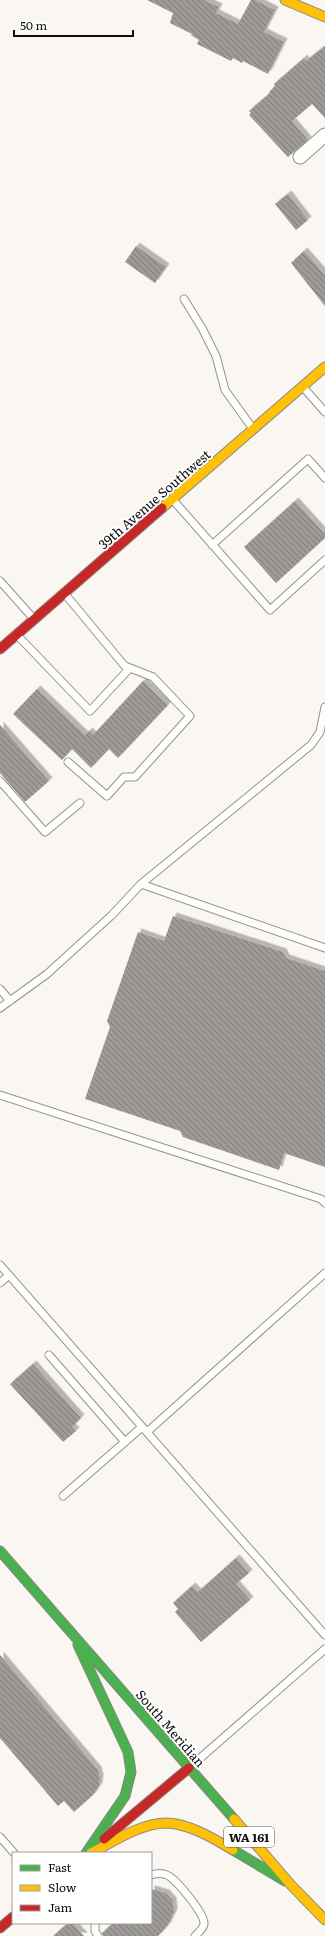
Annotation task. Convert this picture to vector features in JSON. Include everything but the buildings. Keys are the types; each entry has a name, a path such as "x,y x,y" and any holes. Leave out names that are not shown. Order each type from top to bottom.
{"main road":[{"path":"285,0 325,17"},
{"name":"39th Avenue Southwest","path":"0,648 17,635 325,367"},
{"name":"South Meridian","path":"0,1551 290,1885 325,1920"},
{"path":"74,1637 128,1752 131,1763 130,1784 125,1796 88,1852"},
{"path":"88,1852 189,1768"},
{"path":"93,1852 148,1826 166,1823 177,1824 202,1833 290,1885"},
{"path":"0,1928 12,1918"}],"street":[{"path":"300,157 325,135"}],"lane":[{"path":"184,299 202,328 216,356 225,390 253,430"},
{"path":"303,387 325,412"},
{"path":"212,545 308,459 325,478"},
{"path":"172,500 270,610 325,560"},
{"path":"0,581 34,620"},
{"path":"17,635 90,711 128,670 65,593"},
{"path":"68,762 107,796 124,777 135,777 190,716 153,677 125,666"},
{"path":"0,1008 47,974 112,915 141,884 311,745 320,732 325,708"},
{"path":"0,781 45,832 80,803"},
{"path":"141,884 325,948"},
{"path":"0,989 10,1001"},
{"path":"0,1095 321,1199 325,1203"},
{"path":"0,1265 325,1635"},
{"path":"63,1496 125,1442 145,1429 325,1273"},
{"path":"0,1283 9,1275"},
{"path":"49,1355 125,1442"},
{"path":"189,1768 325,1649"},
{"path":"0,1837 13,1852"},
{"path":"152,1874 165,1874 175,1881 202,1916 204,1924 198,1934"},
{"path":"95,1924 95,1931 98,1936"}],"traffic: fast":[{"path":"0,1551 234,1819"},
{"path":"78,1645 128,1752 131,1772 125,1796 87,1852"},
{"path":"233,1850 285,1881"}],"traffic: slow":[{"path":"285,0 325,17"},
{"path":"162,508 325,367"},
{"path":"234,1819 291,1885 325,1920"},
{"path":"93,1852 136,1830 155,1824 165,1823 191,1828 209,1836 233,1850"}],"traffic: jam":[{"path":"0,649 162,508"},
{"path":"104,1839 189,1768"},
{"path":"0,1928 12,1918"}]}
